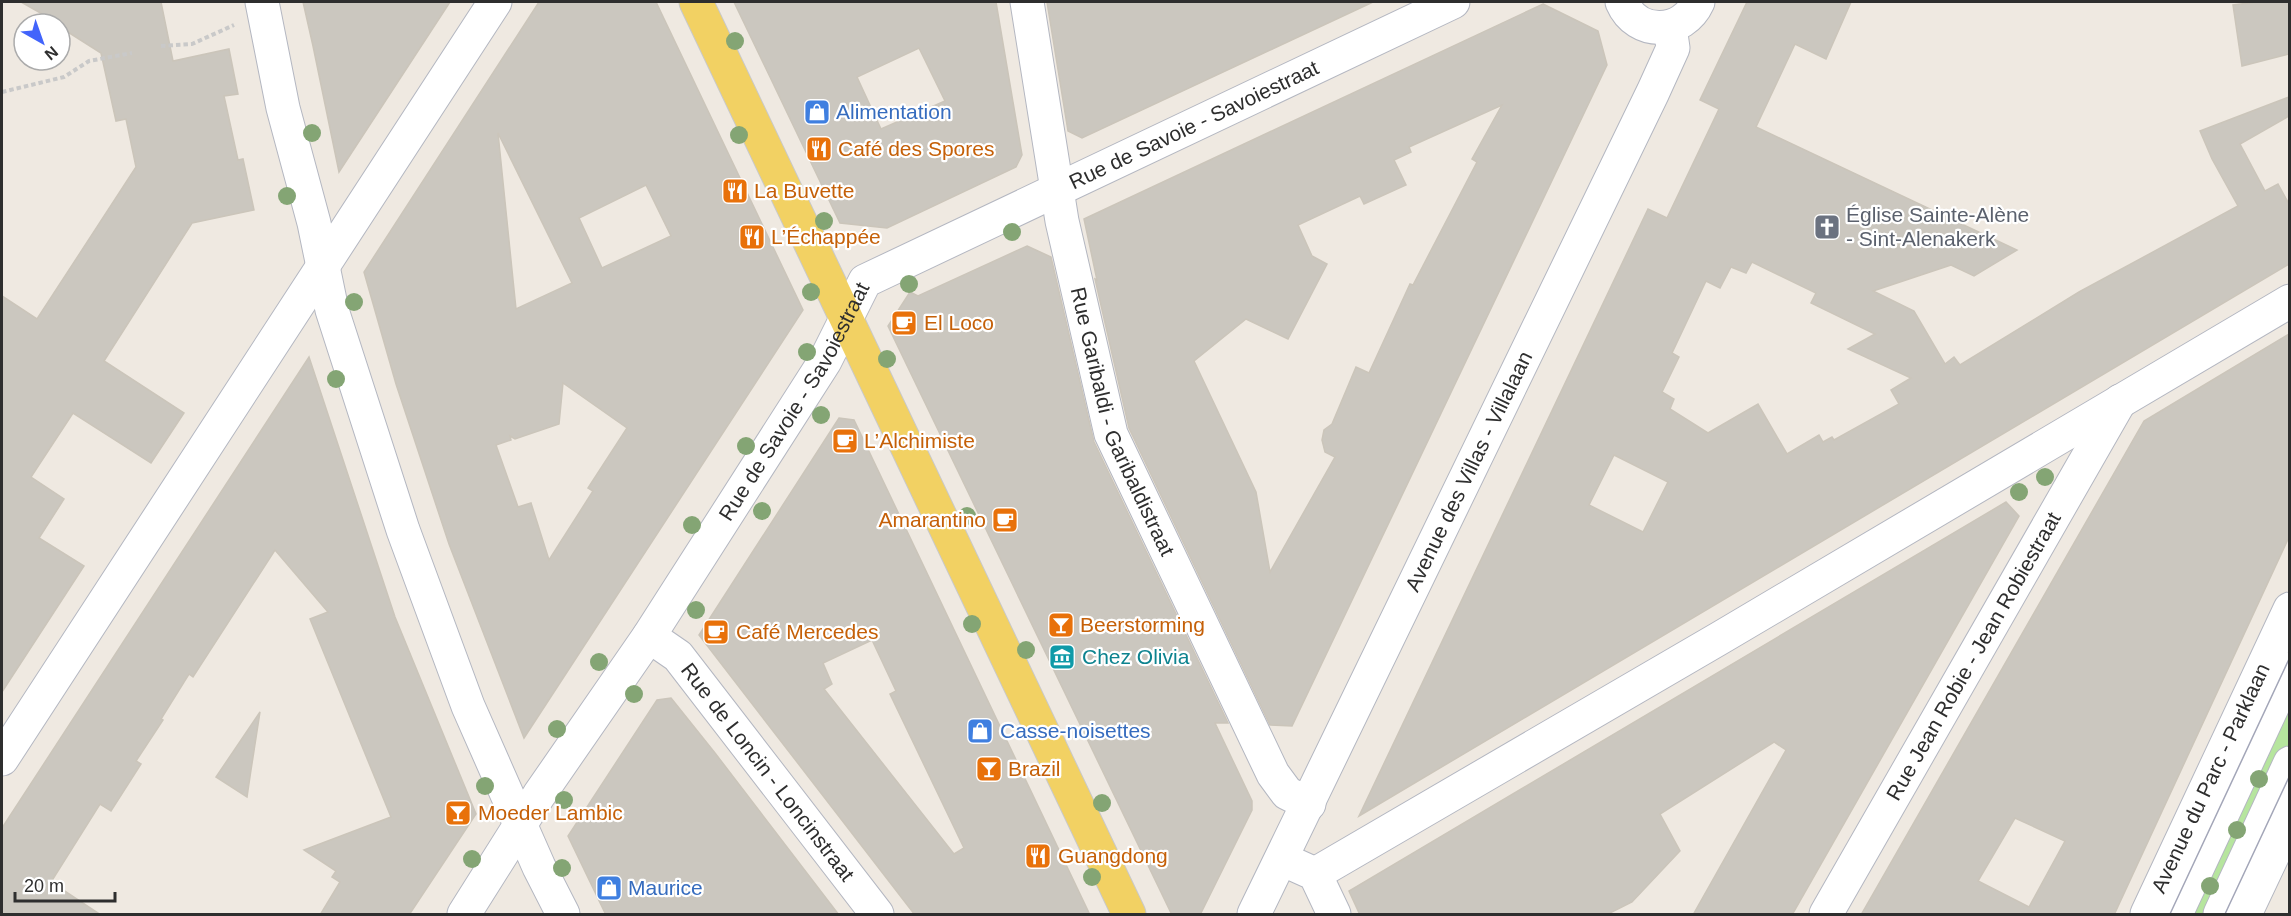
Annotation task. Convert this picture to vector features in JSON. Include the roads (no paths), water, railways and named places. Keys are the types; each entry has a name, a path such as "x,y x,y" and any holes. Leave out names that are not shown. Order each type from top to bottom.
{"main road":[{"path":"696,2 1129,915"}],"street":[{"path":"2,759 495,2"},
{"name":"Rue Garibaldi - Garibaldistraat","path":"1027,2 1062,221 1111,434 1274,774 1287,793 1309,804"},
{"name":"Rue de Savoie - Savoiestraat","path":"464,915 520,825 650,636 825,361 865,281 1453,2"},
{"path":"1619,2 1641,24 1656,28 1670,27 1687,19 1698,2"},
{"path":"263,8 283,108 332,310 403,530 468,706 520,825 563,915"},
{"name":"Avenue des Villas - Villalaan","path":"1254,915 1653,92 1673,48 1670,27"},
{"path":"1315,874 1720,639 2289,301"},
{"name":"Rue Jean Robie - Jean Robiestraat","path":"1826,915 2121,399"},
{"name":"Avenue du Parc - Parklaan","path":"2147,915 2289,609"},
{"name":"Rue de Loncin - Loncinstraat","path":"650,636 678,656 877,915"},
{"name":"Avenue du Parc - Parklaan","path":"2176,915 2289,669"},
{"path":"2220,915 2289,763"},
{"path":"2246,915 2289,819"},
{"path":"1282,859 1315,874 1334,915"}],"tram line":[{"path":"2170,914 2290,657"},
{"path":"2225,914 2290,775"}],"place":[{"name":"Alimentation","path":"817,112"},
{"name":"Café des Spores","path":"819,149"},
{"name":"La Buvette","path":"735,191"},
{"name":"Église Sainte-Alène - Sint-Alenakerk","path":"1827,227"},
{"name":"L’Échappée","path":"752,237"},
{"name":"El Loco","path":"904,323"},
{"name":"L’Alchimiste","path":"845,441"},
{"name":"Amarantino","path":"1005,520"},
{"name":"Beerstorming","path":"1061,625"},
{"name":"Café Mercedes","path":"716,632"},
{"name":"Chez Olivia","path":"1062,657"},
{"name":"Casse-noisettes","path":"980,731"},
{"name":"Brazil","path":"989,769"},
{"name":"Moeder Lambic","path":"458,813"},
{"name":"Guangdong","path":"1038,856"},
{"name":"Maurice","path":"609,888"}]}
